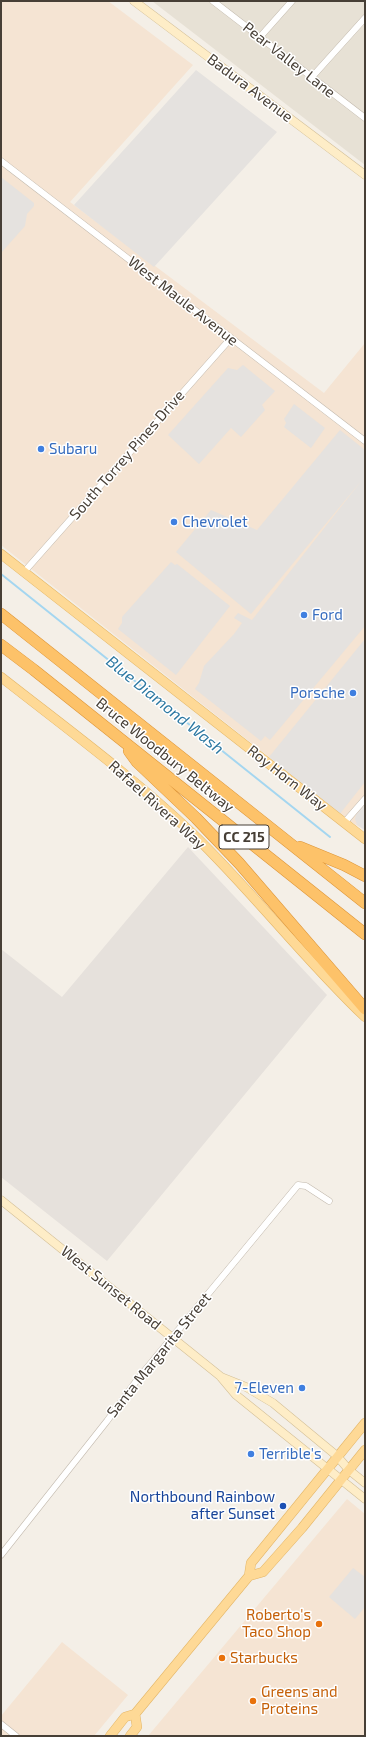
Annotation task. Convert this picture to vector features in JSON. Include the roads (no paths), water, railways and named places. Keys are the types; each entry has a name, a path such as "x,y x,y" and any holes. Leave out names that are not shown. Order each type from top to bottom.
{"highway":[{"name":"Bruce Woodbury Beltway","path":"1,614 365,903"},
{"name":"Bruce Woodbury Beltway","path":"1,645 365,934"},
{"path":"122,740 137,762 196,818 239,862 365,1009"},
{"path":"290,844 344,864 365,876"}],"main road":[{"name":"Badura Avenue","path":"134,1 365,175"},
{"name":"Roy Horn Way","path":"1,554 365,840"},
{"name":"Rafael Rivera Way","path":"1,677 149,794 193,835 334,987 365,1017"},
{"name":"West Sunset Road","path":"1,1200 220,1376 236,1395 365,1499"},
{"name":"West Sunset Road","path":"220,1376 246,1387 273,1403 337,1456 349,1470 365,1483"},
{"path":"110,1736 125,1717 135,1714 249,1576 251,1563 365,1422"},
{"path":"249,1576 263,1572 365,1450"},
{"path":"130,1736 137,1727 135,1714"}],"street":[{"name":"Pear Valley Lane","path":"213,1 365,117"},
{"path":"260,37 292,1"},
{"path":"312,77 365,18"},
{"name":"West Maule Avenue","path":"1,160 365,441"},
{"name":"South Torrey Pines Drive","path":"24,572 231,338"},
{"path":"344,823 365,799"},
{"name":"Santa Margarita Street","path":"1,1555 107,1421 137,1380 298,1185 306,1186 329,1201"},
{"path":"1,1724 16,1736"}],"waterway":[{"name":"Blue Diamond Wash","path":"1,574 330,837"}],"place":[{"name":"Subaru","path":"41,449"},
{"name":"Chevrolet","path":"174,522"},
{"name":"Ford","path":"304,615"},
{"name":"Porsche","path":"353,693"},
{"name":"7-Eleven","path":"302,1388"},
{"name":"Terrible's","path":"251,1454"},
{"name":"Northbound Rainbow after Sunset","path":"283,1506"},
{"name":"Roberto's Taco Shop","path":"319,1624"},
{"name":"Starbucks","path":"222,1658"},
{"name":"Greens and Proteins","path":"253,1701"}]}
